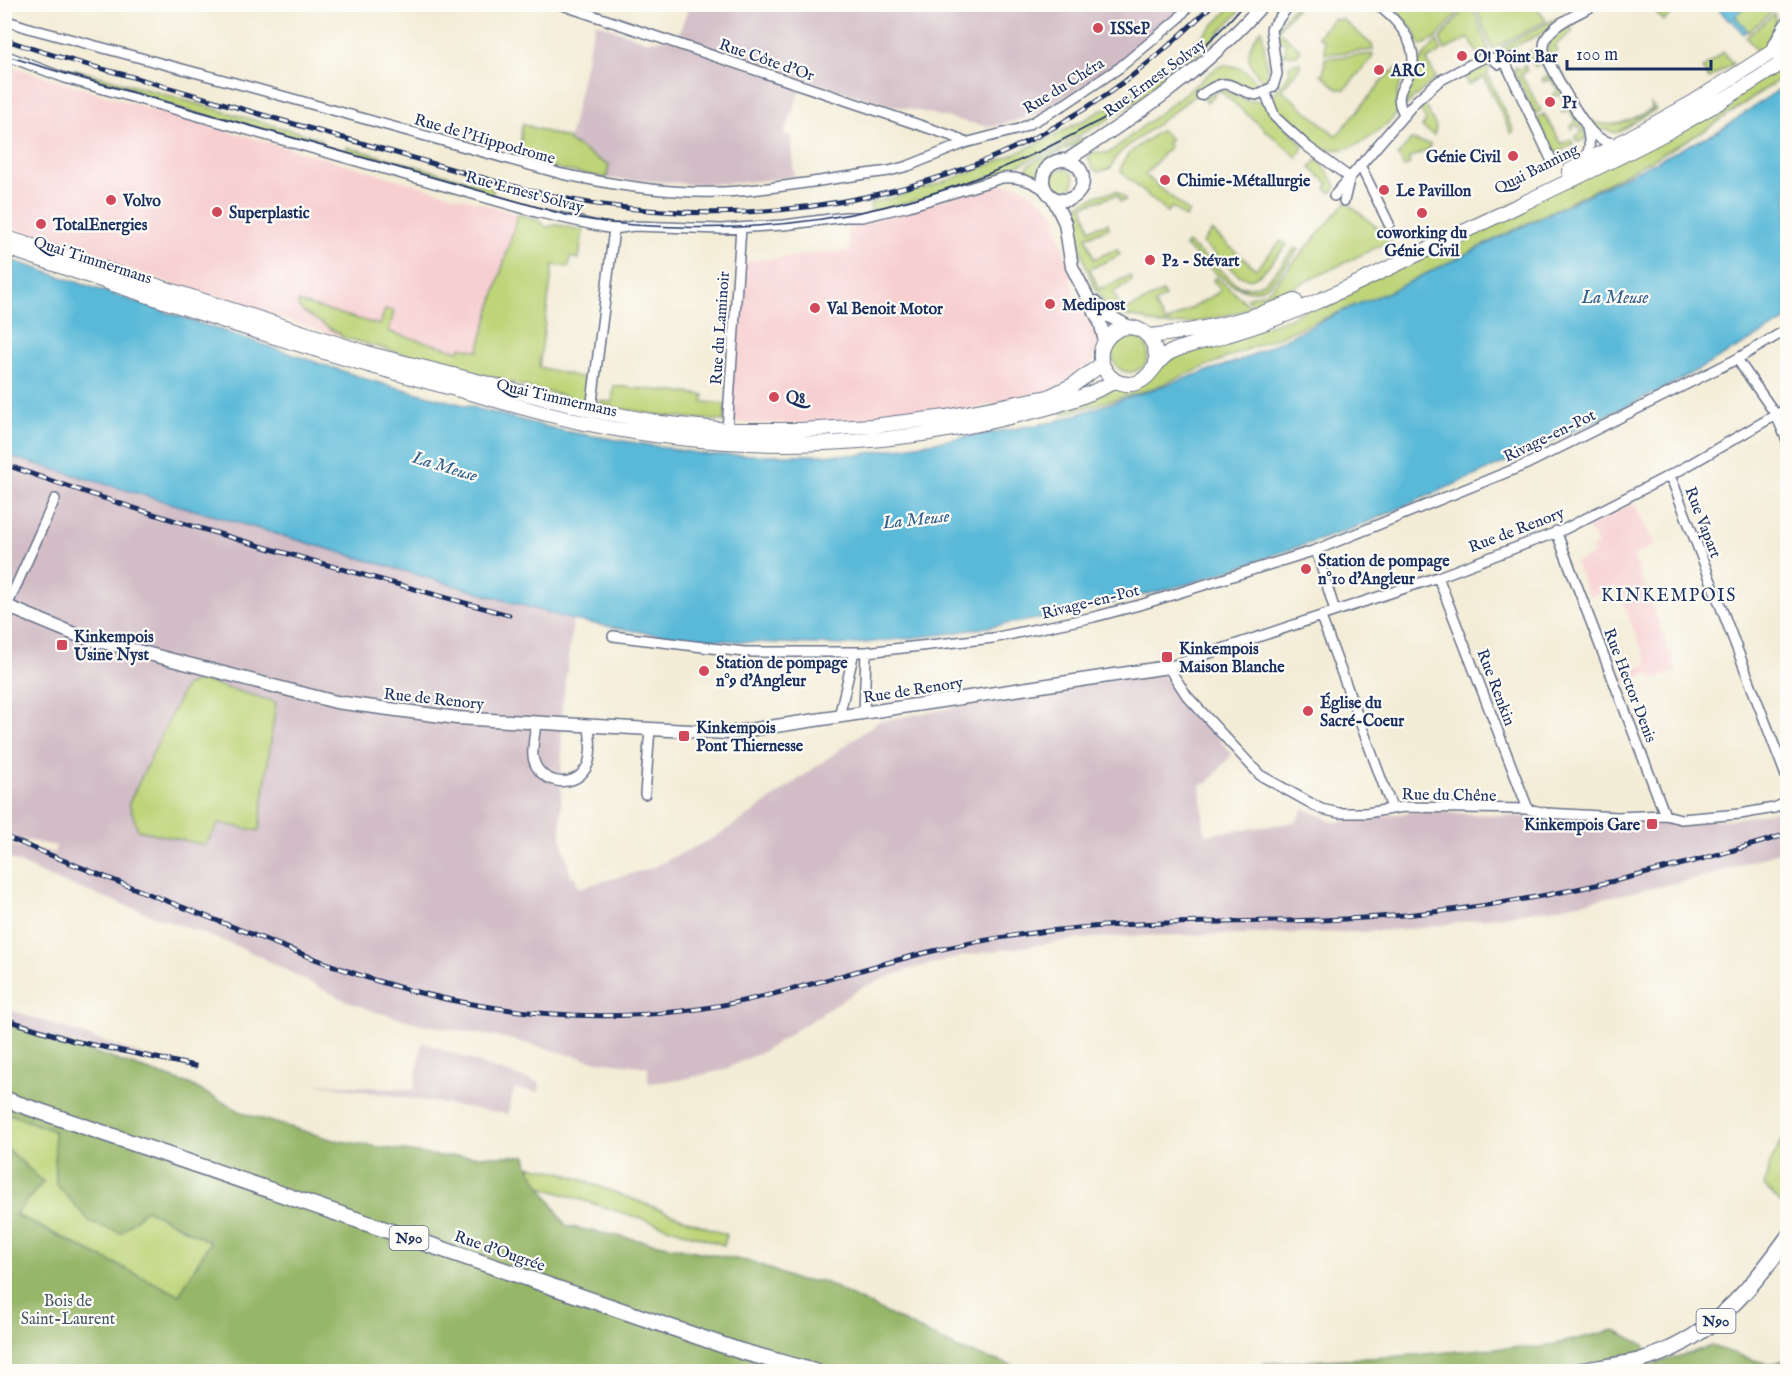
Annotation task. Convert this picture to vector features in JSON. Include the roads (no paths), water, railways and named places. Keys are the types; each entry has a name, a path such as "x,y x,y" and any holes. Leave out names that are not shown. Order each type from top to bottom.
{"highway":[{"path":"1783,51 1788,27"}],"main road":[{"name":"Quai Banning","path":"1149,336 1220,326 1263,314 1348,278 1572,169 1783,51"},
{"name":"Quai Banning","path":"1115,381 1130,384 1141,381 1152,373 1156,363 1174,351 1276,319 1440,243 1672,130 1783,51"},
{"name":"Quai Timmermans","path":"4,237 370,354 591,410 661,423 727,430 800,430 862,427 946,417 1048,397 1073,385 1102,364"},
{"name":"Quai Timmermans","path":"4,247 363,364 588,424 661,436 726,442 831,442 941,430 1049,408 1077,399 1115,381"},
{"path":"1115,381 1107,373 1101,357 1105,341 1122,329 1132,328 1149,336 1157,352 1156,363"},
{"name":"Rue d'Ougrée","path":"4,1099 740,1351 816,1371"},
{"name":"N90","path":"1574,1371 1638,1361 1680,1345 1701,1332 1748,1291 1788,1237"}],"street":[{"name":"Rue Côte d'Or","path":"559,4 955,137 965,143"},
{"name":"Rue du Chéra","path":"965,143 1019,129 1065,104 1147,46 1178,19 1190,4"},
{"name":"Rue Ernest Solvay","path":"1067,160 1198,69 1226,44 1263,4"},
{"path":"1201,95 1223,83 1229,83 1257,95 1273,87 1277,74 1271,29 1290,4"},
{"path":"1596,4 1551,30 1545,37 1543,45 1547,59 1586,126 1604,141 1612,143 1626,140"},
{"path":"1377,5 1391,15 1404,31 1409,43 1413,62 1400,93 1403,112"},
{"name":"Rue de l'Hippodrome","path":"4,20 516,162 607,183 701,192 739,191 889,171 908,166 965,143"},
{"name":"Rue Ernest Solvay","path":"4,55 77,82 536,212 614,229 634,225 741,228 868,216 1012,177 1032,182 1050,195"},
{"path":"1334,196 1403,112 1439,81 1485,57 1500,64 1508,60 1551,159"},
{"path":"1265,92 1275,117 1349,177"},
{"path":"1572,169 1584,160 1591,146 1586,126"},
{"path":"1050,195 1064,201 1073,198 1080,191 1083,182 1080,168 1087,147"},
{"path":"1080,168 1067,160 1053,162 1046,169 1043,183 1065,223 1072,267 1100,322 1105,341"},
{"path":"1360,165 1389,224"},
{"path":"1344,201 1349,177"},
{"path":"1065,223 1073,198"},
{"name":"Rue du Laminoir","path":"727,430 741,228"},
{"path":"591,410 614,229"},
{"path":"1086,292 1109,316 1132,328"},
{"name":"Rivage-en-Pot","path":"613,636 744,652 866,652 993,638 1084,620 1316,550 1527,464 1737,358 1788,329"},
{"path":"1737,358 1776,415 1788,443"},
{"name":"Rue de Renory","path":"6,605 79,636 324,700 439,717 729,734 1168,667 1438,577 1585,520 1788,408"},
{"name":"Rue Vapart","path":"1670,475 1788,782"},
{"path":"6,605 56,499"},
{"name":"Rue Hector Denis","path":"1556,531 1665,815"},
{"path":"1316,550 1335,611"},
{"name":"Rue Renkin","path":"1438,577 1528,809"},
{"path":"1321,617 1392,808"},
{"path":"839,717 854,652"},
{"path":"864,713 866,652"},
{"name":"Rue du Chêne","path":"1168,667 1181,688 1204,716 1260,776 1321,809 1339,813 1365,813 1392,808 1528,809 1546,813 1618,818 1665,815 1681,819 1740,814 1774,808 1788,802"},
{"path":"536,723 533,757 536,767 549,780 559,782 574,779 586,769 590,761 589,726"},
{"path":"645,794 650,729"}],"water":[{"path":"1742,5 1744,7 1735,16 1747,30 1743,34 1716,6"},
{"name":"La Meuse","path":"1787,84 1787,320 1663,389 1531,451 1354,528 1188,584 1067,614 946,634 846,645 746,642 653,634 573,620 5,455 5,258 372,381 563,431 709,455 857,455 1054,422 1244,359 1353,306 1391,291 1720,130"}],"tram line":[{"path":"4,55 566,215 594,221 636,225 732,227 783,224 884,207 981,177 1076,133 1132,103 1177,70 1205,45 1244,4"}],"railway":[{"path":"4,39 35,50 465,173 551,195 603,205 669,212 736,212 802,207 867,196 932,180 994,157 1053,127 1110,92 1189,28 1213,4"},
{"path":"4,464 192,526 509,615"},
{"path":"4,836 296,952 374,980 411,991 488,1007 527,1012 605,1016 683,1011 747,1000 933,951 1042,932 1150,923 1364,918 1418,914 1525,899 1684,864 1788,834"},
{"path":"4,1019 74,1041 195,1066"}],"place":[{"name":"ISSeP","path":"1098,28"},
{"name":"O! Point Bar","path":"1462,56"},
{"name":"ARC","path":"1379,70"},
{"name":"P1","path":"1550,102"},
{"name":"Génie Civil","path":"1513,156"},
{"name":"Chimie-Métallurgie","path":"1165,180"},
{"name":"Le Pavillon","path":"1384,190"},
{"name":"Volvo","path":"111,200"},
{"name":"Superplastic","path":"217,212"},
{"name":"coworking du Génie Civil","path":"1422,213"},
{"name":"TotalEnergies","path":"41,224"},
{"name":"P2 - Stévart","path":"1150,260"},
{"name":"Medipost","path":"1050,304"},
{"name":"Val Benoit Motor","path":"815,308"},
{"name":"Q8","path":"774,397"},
{"name":"Station de pompage n°10 d'Angleur","path":"1306,569"},
{"name":"Kinkempois Usine Nyst","path":"62,645"},
{"name":"Kinkempois Maison Blanche","path":"1167,657"},
{"name":"Station de pompage n°9 d'Angleur","path":"704,671"},
{"name":"Église du Sacré-Coeur","path":"1308,711"},
{"name":"Kinkempois Pont Thiernesse","path":"684,736"},
{"name":"Kinkempois Gare","path":"1652,824"}],"district":[{"name":"KINKEMPOIS","path":"1669,595"}],"park label":[{"name":"Bois de Saint-Laurent","path":"68,1309"}]}
